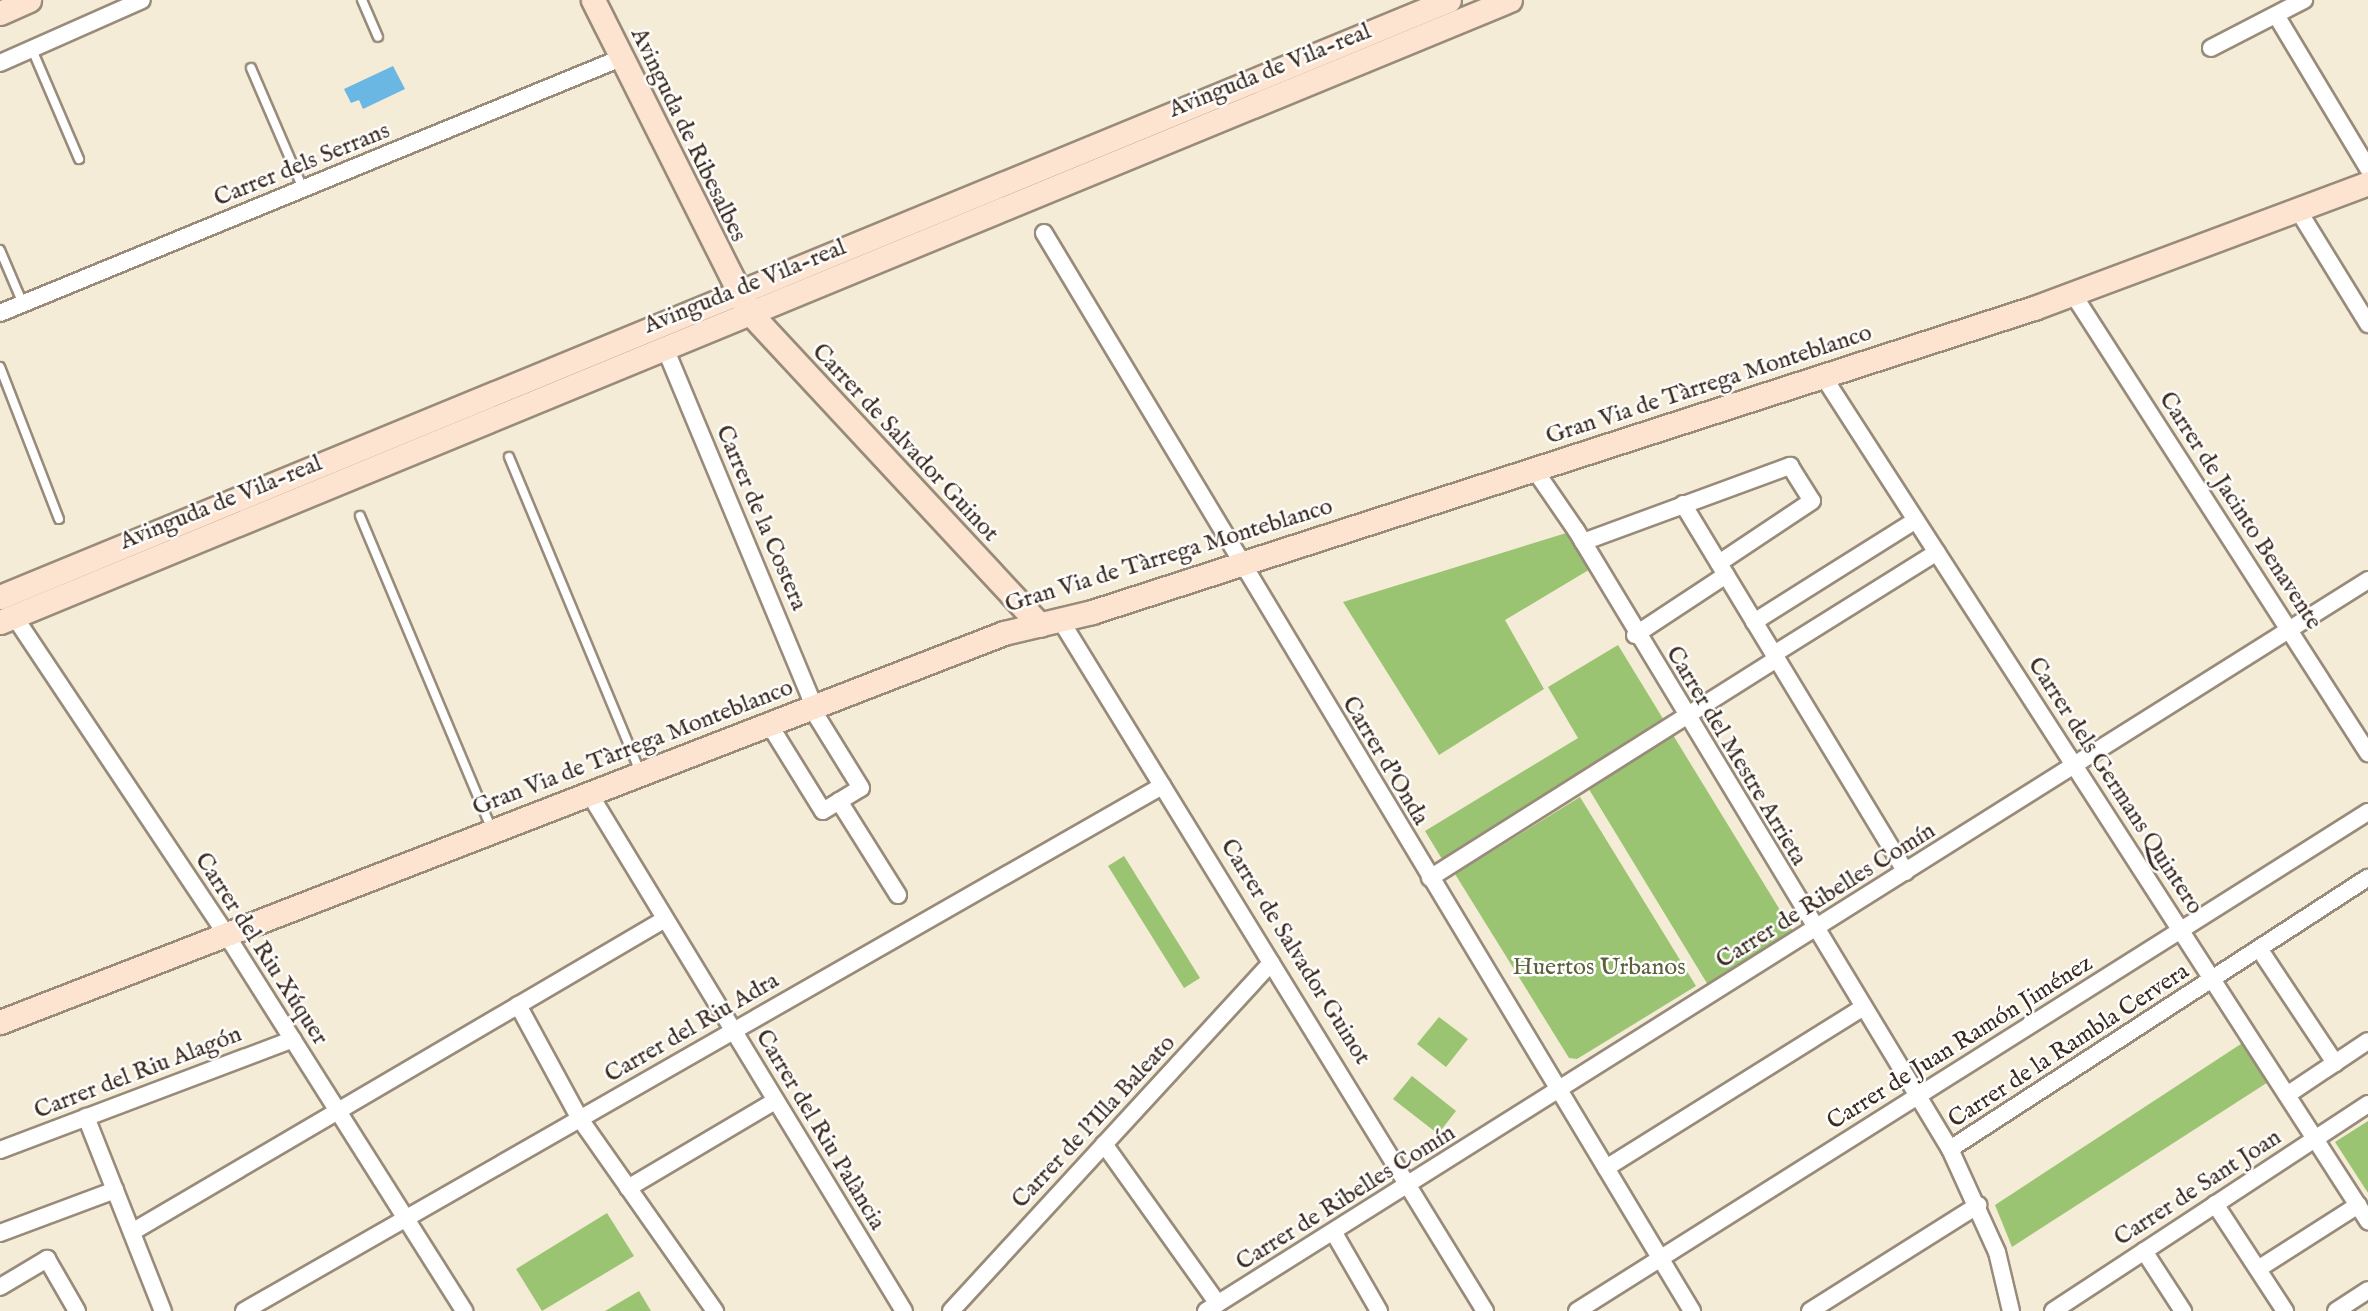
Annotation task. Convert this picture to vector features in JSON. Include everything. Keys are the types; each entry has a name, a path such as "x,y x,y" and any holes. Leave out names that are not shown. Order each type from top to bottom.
{"street":[{"path":"0,13 29,0"},
{"path":"0,63 142,0"},
{"name":"Avinguda de Ribesalbes","path":"593,0 737,293"},
{"name":"Avinguda de Vila-real","path":"0,597 1449,0"},
{"name":"Avinguda de Vila-real","path":"7,619 1510,0"},
{"path":"2211,48 2304,0"},
{"path":"2279,20 2368,168"},
{"name":"Carrer dels Serrans","path":"0,313 621,58"},
{"name":"Gran Via de Tàrrega Monteblanco","path":"0,1022 1004,633 1051,623 1240,565 2073,294 2368,183"},
{"path":"2298,210 2368,324"},
{"name":"Carrer d'Onda","path":"1044,233 1240,565 1692,1311"},
{"name":"Carrer de Salvador Guinot","path":"737,293 750,313 1051,623 1162,786 1485,1311"},
{"name":"Carrer de Jacinto Benavente","path":"2073,294 2368,752"},
{"name":"Carrer de la Costera","path":"665,348 813,707 861,788 839,801"},
{"name":"Carrer dels Germans Quintero","path":"1823,376 2368,1221"},
{"path":"1583,542 1790,466 1812,501 1635,635"},
{"name":"Carrer del Mestre Arrieta","path":"1534,469 1583,542 1635,635 1950,1149 1978,1205 1997,1252 2011,1311"},
{"path":"1683,504 1906,872"},
{"path":"1754,622 1916,520"},
{"path":"1430,877 1937,552"},
{"name":"Carrer de Ribelles Comín","path":"1212,1307 1408,1187 2368,580"},
{"name":"Carrer del Riu Xúquer","path":"7,619 226,934 464,1311"},
{"path":"769,724 823,811 839,801 898,895"},
{"name":"Carrer del Riu Adra","path":"244,1311 1162,786"},
{"name":"Carrer del Riu Palància","path":"589,793 904,1311"},
{"name":"Carrer de Juan Ramón Jiménez","path":"1577,1311 1659,1257 2182,932 2368,812"},
{"name":"Carrer de la Rambla Cervera","path":"1950,1149 2366,885"},
{"path":"132,1232 665,919"},
{"path":"2260,950 2335,1063"},
{"name":"Carrer de l'Illa Baleato","path":"951,1311 1271,963"},
{"path":"518,1005 580,1119 715,1311"},
{"path":"1606,1168 1862,1009"},
{"name":"Carrer del Riu Alagón","path":"0,1150 293,1039"},
{"path":"2287,1095 2368,1041"},
{"path":"628,1188 775,1101"},
{"name":"Carrer de Sant Joan","path":"2053,1311 2368,1104"},
{"path":"86,1118 163,1311"},
{"path":"1104,1144 1212,1307"},
{"path":"0,1233 115,1190"},
{"path":"2215,1204 2285,1311"},
{"path":"1810,1311 1978,1205"},
{"path":"2258,1269 2358,1205"},
{"path":"1334,1233 1379,1311"},
{"path":"2144,1251 2183,1311"},
{"path":"0,1287 47,1259 77,1311"},
{"path":"2336,1311 2368,1290"}],"lane":[{"path":"362,0 378,37"},
{"path":"31,47 79,159"},
{"path":"251,68 303,189"},
{"path":"0,250 23,304"},
{"path":"0,367 59,519"},
{"path":"509,457 641,773"},
{"path":"360,516 492,830"}],"green space":[{"path":"1576,530 1597,565 1505,620 1544,689 1439,755 1343,602"},
{"path":"1618,645 1794,933 1708,985 1587,786 1448,869 1425,831 1578,738 1548,687"},
{"name":"Huertos Urbanos","path":"1580,797 1696,986 1577,1059 1569,1058 1455,874"},
{"path":"1124,856 1200,978 1184,988 1108,866"},
{"path":"1439,1017 1468,1039 1446,1067 1417,1044"},
{"path":"2250,1038 2276,1077 2012,1247 1995,1205"},
{"path":"1412,1076 1456,1111 1438,1134 1393,1099"},
{"path":"2368,1121 2368,1193 2335,1142"},
{"path":"607,1213 634,1256 542,1311 516,1269"},
{"path":"639,1291 651,1311 605,1311"}],"water":[{"path":"393,66 405,89 363,109 359,100 351,103 344,89"}]}
